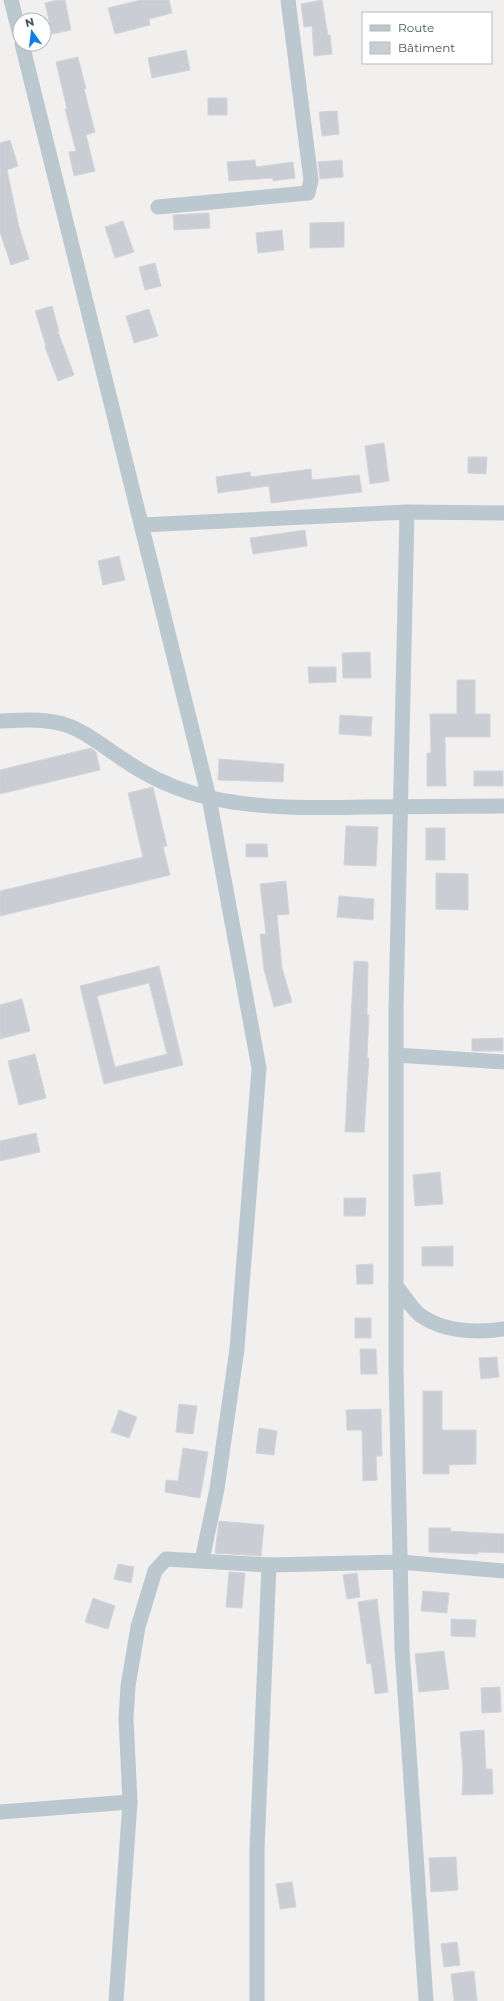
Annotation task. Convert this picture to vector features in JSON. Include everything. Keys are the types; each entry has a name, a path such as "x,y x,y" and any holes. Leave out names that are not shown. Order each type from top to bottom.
{"street":[{"path":"12,0 15,12"},
{"path":"158,207 308,193 311,180 288,0"},
{"path":"24,52 56,187 142,525 209,798 259,1068 237,1349 217,1489 202,1560"},
{"path":"142,525 407,512 504,513"},
{"path":"407,512 399,807 396,1054 396,1286 402,1649 426,2001"},
{"path":"0,720 49,721 68,726 92,736 117,756 145,773 175,787 209,798 244,804 315,808 504,806"},
{"path":"396,1054 504,1062"},
{"path":"396,1286 419,1314 432,1322 451,1328 472,1331 504,1329"},
{"path":"116,2001 130,1802 126,1718 128,1686 138,1627 153,1578 159,1564 166,1559 269,1565 400,1562 504,1572"},
{"path":"257,2001 257,1849 269,1565"},
{"path":"0,1812 130,1802"}],"building":[{"path":"65,0 71,30 52,34 52,12 47,12 45,3"},
{"path":"140,0 169,0 172,13 149,19 150,25 115,34 108,8"},
{"path":"322,0 328,35 330,35 332,54 314,56 312,26 304,27 301,4"},
{"path":"186,50 190,70 152,78 148,58"},
{"path":"78,57 86,89 84,89 95,132 86,135 95,171 74,176 69,152 76,151 65,109 67,109 56,62"},
{"path":"208,98 227,98 227,115 208,115"},
{"path":"337,111 339,134 322,136 319,112"},
{"path":"10,140 18,166 7,170 19,227 29,259 11,265 0,232 0,143"},
{"path":"255,160 256,167 293,162 295,178 273,181 273,178 229,181 227,162"},
{"path":"342,160 343,177 320,179 318,162"},
{"path":"209,213 210,228 174,230 173,215"},
{"path":"123,221 134,252 115,258 105,227"},
{"path":"344,222 344,247 310,248 310,223"},
{"path":"282,230 284,250 258,253 256,233"},
{"path":"155,263 161,286 145,290 139,267"},
{"path":"52,306 58,332 74,375 58,381 45,347 46,346 35,311"},
{"path":"149,309 158,336 134,343 126,316"},
{"path":"384,443 389,481 370,484 365,446"},
{"path":"468,457 487,457 486,474 468,473"},
{"path":"311,469 312,480 359,475 362,492 271,503 269,486 218,493 216,477 250,472 251,477"},
{"path":"305,530 307,546 253,554 250,538"},
{"path":"119,556 125,580 103,585 98,561"},
{"path":"370,652 371,678 343,678 342,653"},
{"path":"308,667 336,667 336,682 309,683"},
{"path":"457,680 475,680 475,714 490,714 490,737 445,737 446,786 427,786 427,753 431,753 430,714 457,714"},
{"path":"340,715 372,717 371,736 339,734"},
{"path":"91,748 96,752 100,770 0,794 0,770"},
{"path":"219,759 284,764 283,782 218,780"},
{"path":"474,771 503,771 503,786 474,786"},
{"path":"153,787 167,846 163,847 170,875 0,916 0,891 143,857 128,793"},
{"path":"346,826 378,827 376,866 344,865"},
{"path":"426,828 445,828 445,860 426,860"},
{"path":"246,844 267,844 268,857 246,857"},
{"path":"436,873 468,874 468,910 436,909"},
{"path":"286,881 289,914 277,915 282,968 292,1002 274,1007 264,970 260,934 266,934 260,884"},
{"path":"339,896 374,899 373,920 337,917"},
{"path":"354,961 368,962 367,1015 369,1015 367,1058 369,1058 364,1132 345,1132"},
{"path":"159,966 183,1065 104,1084 80,986","holes":["149,983 167,1054 115,1067 97,996"]},
{"path":"22,999 30,1031 0,1039 0,1005"},
{"path":"503,1038 503,1051 472,1051 472,1039"},
{"path":"35,1054 46,1098 19,1105 8,1061"},
{"path":"36,1133 40,1152 0,1161 0,1141"},
{"path":"440,1172 443,1204 415,1206 413,1175"},
{"path":"344,1198 366,1198 365,1216 344,1216"},
{"path":"453,1246 453,1266 422,1266 422,1247"},
{"path":"373,1264 373,1284 357,1284 356,1265"},
{"path":"355,1318 371,1318 371,1338 355,1338"},
{"path":"360,1349 376,1349 377,1374 361,1374"},
{"path":"497,1357 499,1377 481,1379 479,1358"},
{"path":"423,1391 442,1391 442,1430 476,1430 476,1464 449,1465 449,1474 423,1474"},
{"path":"179,1404 197,1406 193,1434 176,1432"},
{"path":"381,1409 382,1456 376,1456 377,1480 363,1481 362,1430 347,1430 346,1410"},
{"path":"119,1410 137,1417 129,1438 111,1432"},
{"path":"259,1428 277,1431 274,1455 256,1453"},
{"path":"183,1448 208,1452 200,1498 165,1492 166,1480 178,1481"},
{"path":"219,1521 264,1525 261,1556 215,1553"},
{"path":"429,1528 451,1528 450,1531 504,1534 504,1553 478,1552 478,1554 429,1552"},
{"path":"118,1564 134,1567 131,1583 114,1579"},
{"path":"229,1572 245,1573 242,1608 226,1607"},
{"path":"357,1573 360,1597 347,1599 343,1575"},
{"path":"423,1591 449,1593 447,1613 421,1611"},
{"path":"93,1598 115,1606 108,1629 85,1622"},
{"path":"377,1599 388,1692 375,1694 371,1663 367,1664 358,1602"},
{"path":"451,1619 476,1620 475,1637 451,1636"},
{"path":"444,1651 449,1689 419,1692 415,1654"},
{"path":"500,1687 501,1712 482,1713 481,1688"},
{"path":"484,1730 486,1769 492,1769 493,1794 462,1795 463,1770 460,1732"},
{"path":"456,1857 458,1890 431,1892 429,1858"},
{"path":"292,1882 296,1907 280,1909 276,1884"},
{"path":"457,1942 460,1965 444,1967 441,1944"},
{"path":"474,1971 477,2001 454,2001 451,1974"}]}
